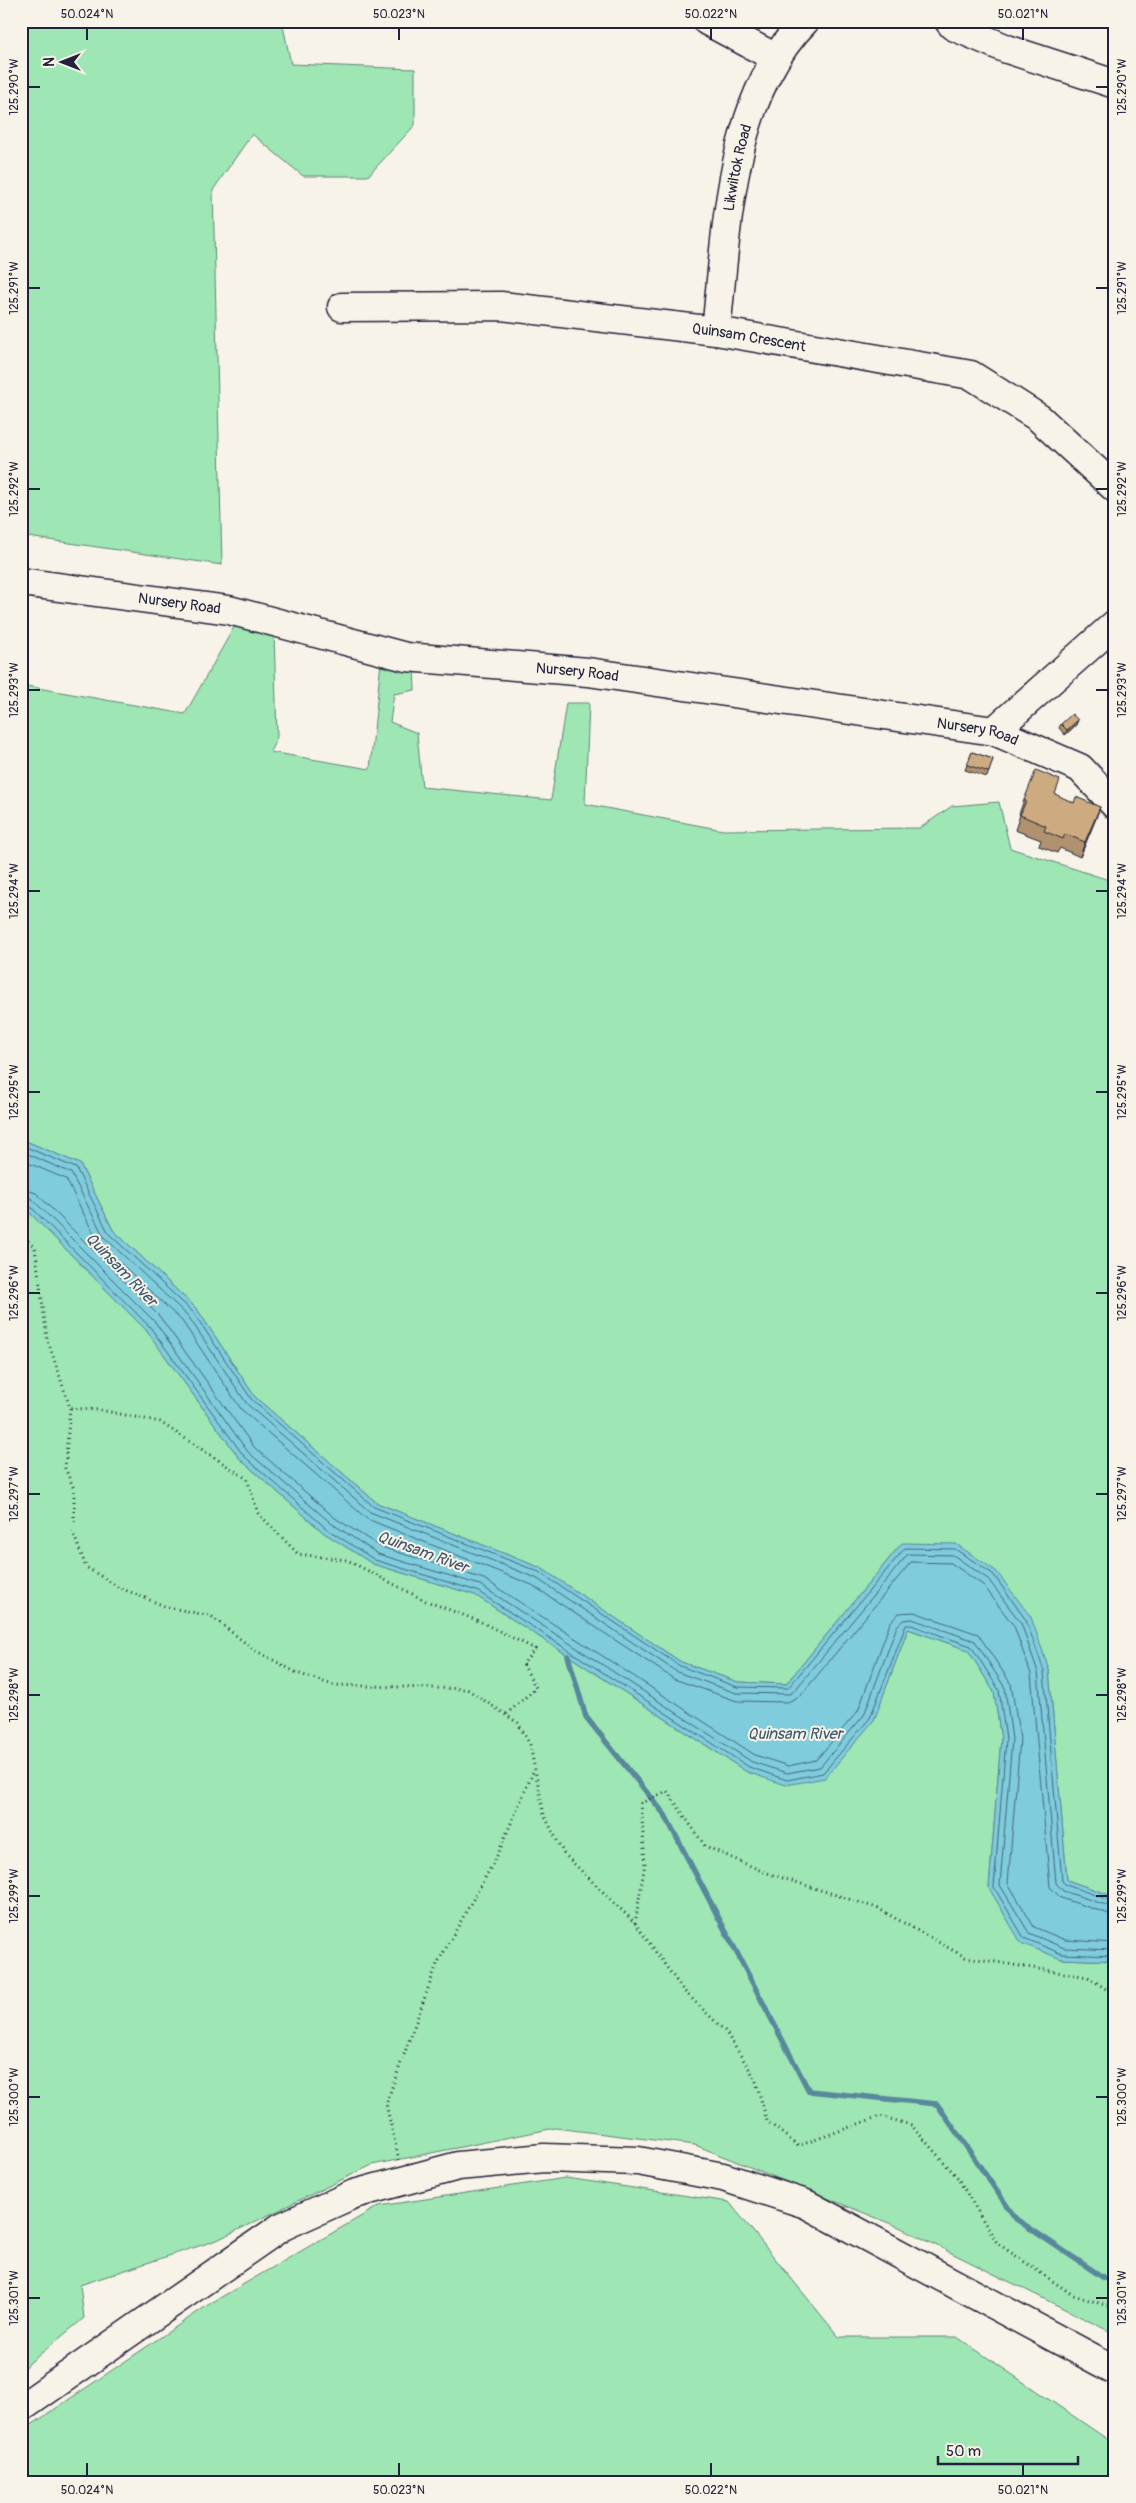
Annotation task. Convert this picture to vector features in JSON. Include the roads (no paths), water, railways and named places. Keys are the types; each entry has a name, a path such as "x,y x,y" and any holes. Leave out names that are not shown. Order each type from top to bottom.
{"street":[{"path":"707,21 776,58"},
{"name":"Likwiltok Road","path":"716,331 734,171 747,124 776,58 805,21"},
{"path":"949,21 953,26 1007,49 1115,84"},
{"name":"Quinsam Crescent","path":"342,307 500,306 716,331 971,375 1039,418 1115,488"},
{"name":"Nursery Road","path":"21,582 229,610 406,657 588,672 994,731 1080,768 1115,805"},
{"path":"994,731 1115,624"},
{"path":"21,2408 281,2227 354,2194 458,2166 544,2158 638,2161 723,2177 806,2204 1115,2370"}],"water":[{"name":"Quinsam River","path":"21,1139 80,1164 113,1230 197,1309 255,1397 377,1503 541,1568 681,1662 738,1682 786,1684 902,1543 956,1544 996,1571 1031,1617 1049,1670 1067,1880 1115,1897 1115,1961 1061,1959 1021,1943 989,1888 1001,1739 994,1692 968,1650 908,1629 874,1720 825,1778 786,1785 747,1772 475,1595 373,1564 324,1533 240,1459 146,1330 21,1204"}],"waterway":[{"path":"568,1656 586,1717 665,1815 809,2091 937,2104 1016,2219 1104,2278 1115,2282"}]}
